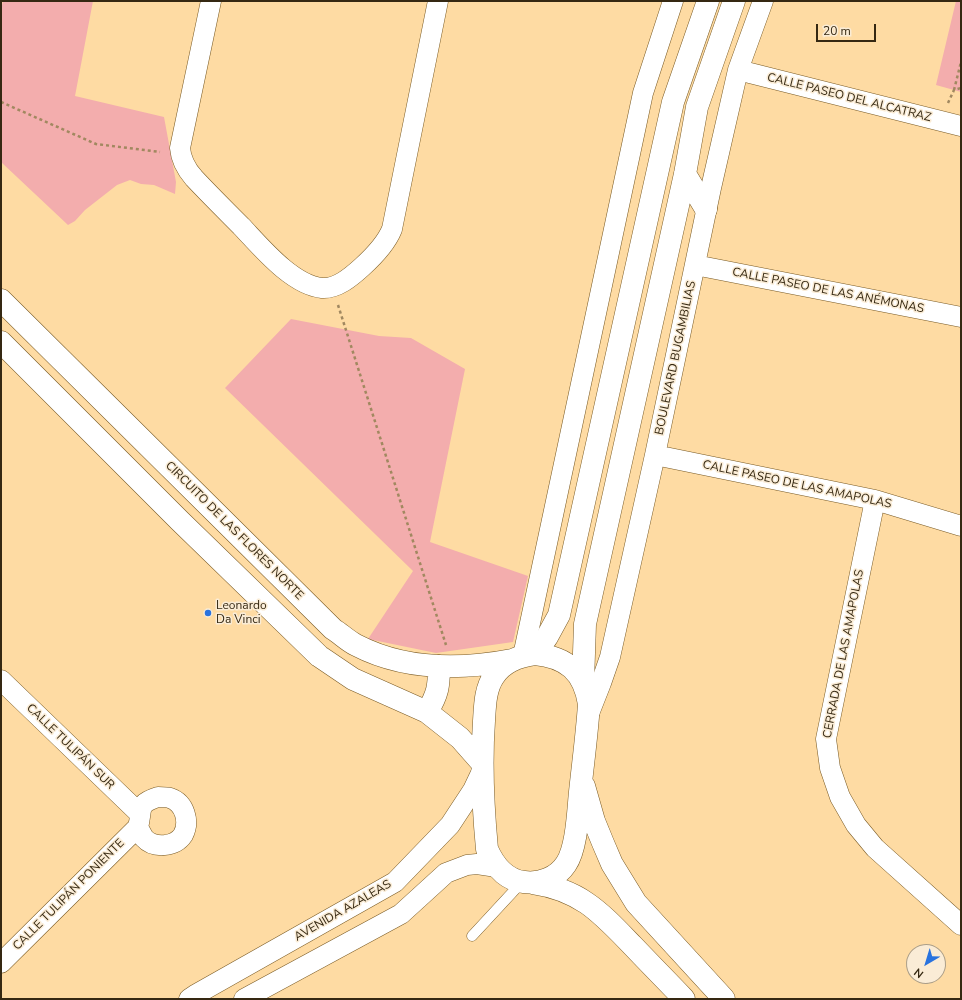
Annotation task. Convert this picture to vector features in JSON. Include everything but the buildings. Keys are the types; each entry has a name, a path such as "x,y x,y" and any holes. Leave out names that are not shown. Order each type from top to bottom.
{"street":[{"path":"211,1 180,148 180,155 186,170 272,258 304,282 324,288 332,287 347,280 363,266 389,236 392,229 438,1"},
{"path":"524,656 643,93 673,1"},
{"path":"684,999 599,911 572,894 559,888 527,882 504,874 497,867 491,859 488,849 482,767 484,712 488,686 502,667 524,656 548,637 559,615 673,102 708,1"},
{"path":"583,682 585,624 685,174 697,107 734,1"},
{"name":"BOULEVARD BUGAMBILIAS","path":"588,716 602,683 610,657 655,455 706,209 738,70 763,1"},
{"name":"CALLE PASEO DEL ALCATRAZ","path":"738,70 961,126"},
{"path":"685,174 706,209"},
{"name":"CALLE PASEO DE LAS ANÉMONAS","path":"695,265 961,317"},
{"name":"CIRCUITO DE LAS FLORES NORTE","path":"1,300 333,629 354,644 380,656 404,662 446,666 490,664 524,656"},
{"path":"1,342 180,521 319,656 353,679 427,712 460,738 482,767"},
{"name":"CALLE PASEO DE LAS AMAPOLAS","path":"655,455 875,500 961,526"},
{"path":"180,521 200,498"},
{"name":"CERRADA DE LAS AMAPOLAS","path":"875,500 826,739 830,768 840,797 856,825 875,848 961,925"},
{"path":"524,656 547,655 568,665 577,673 583,682 589,704 576,829 571,855 566,864 556,874 542,881 527,882"},
{"path":"427,712 435,699 439,682 446,666"},
{"name":"CALLE TULIPÁN SUR","path":"1,680 139,820"},
{"name":"AVENIDA AZALEAS","path":"189,999 395,882 450,825 473,790 482,767"},
{"path":"582,775 587,798 603,843 612,864 636,903 724,999"},
{"name":"CALLE TULIPÁN PONIENTE","path":"1,963 139,820"},
{"path":"244,999 401,914 446,873 467,865 477,864 497,867"},
{"path":"610,922 636,903"}],"lane":[{"path":"472,936 527,882"}],"path":[{"path":"954,90 961,62"},
{"path":"1,102 96,144 180,155"},
{"path":"332,287 446,666"}],"shaded area":[{"path":"3,1 93,1 75,96 164,117 176,182 175,194 154,185 141,184 130,180 117,185 85,210 75,221 68,225 1,162 1,9"},
{"path":"956,1 961,1 961,92 936,85"},
{"path":"291,319 379,336 411,338 465,369 430,542 528,576 513,642 436,653 368,639 413,571 225,388"}],"place":[{"name":"Leonardo Da Vinci","path":"208,613"}]}
